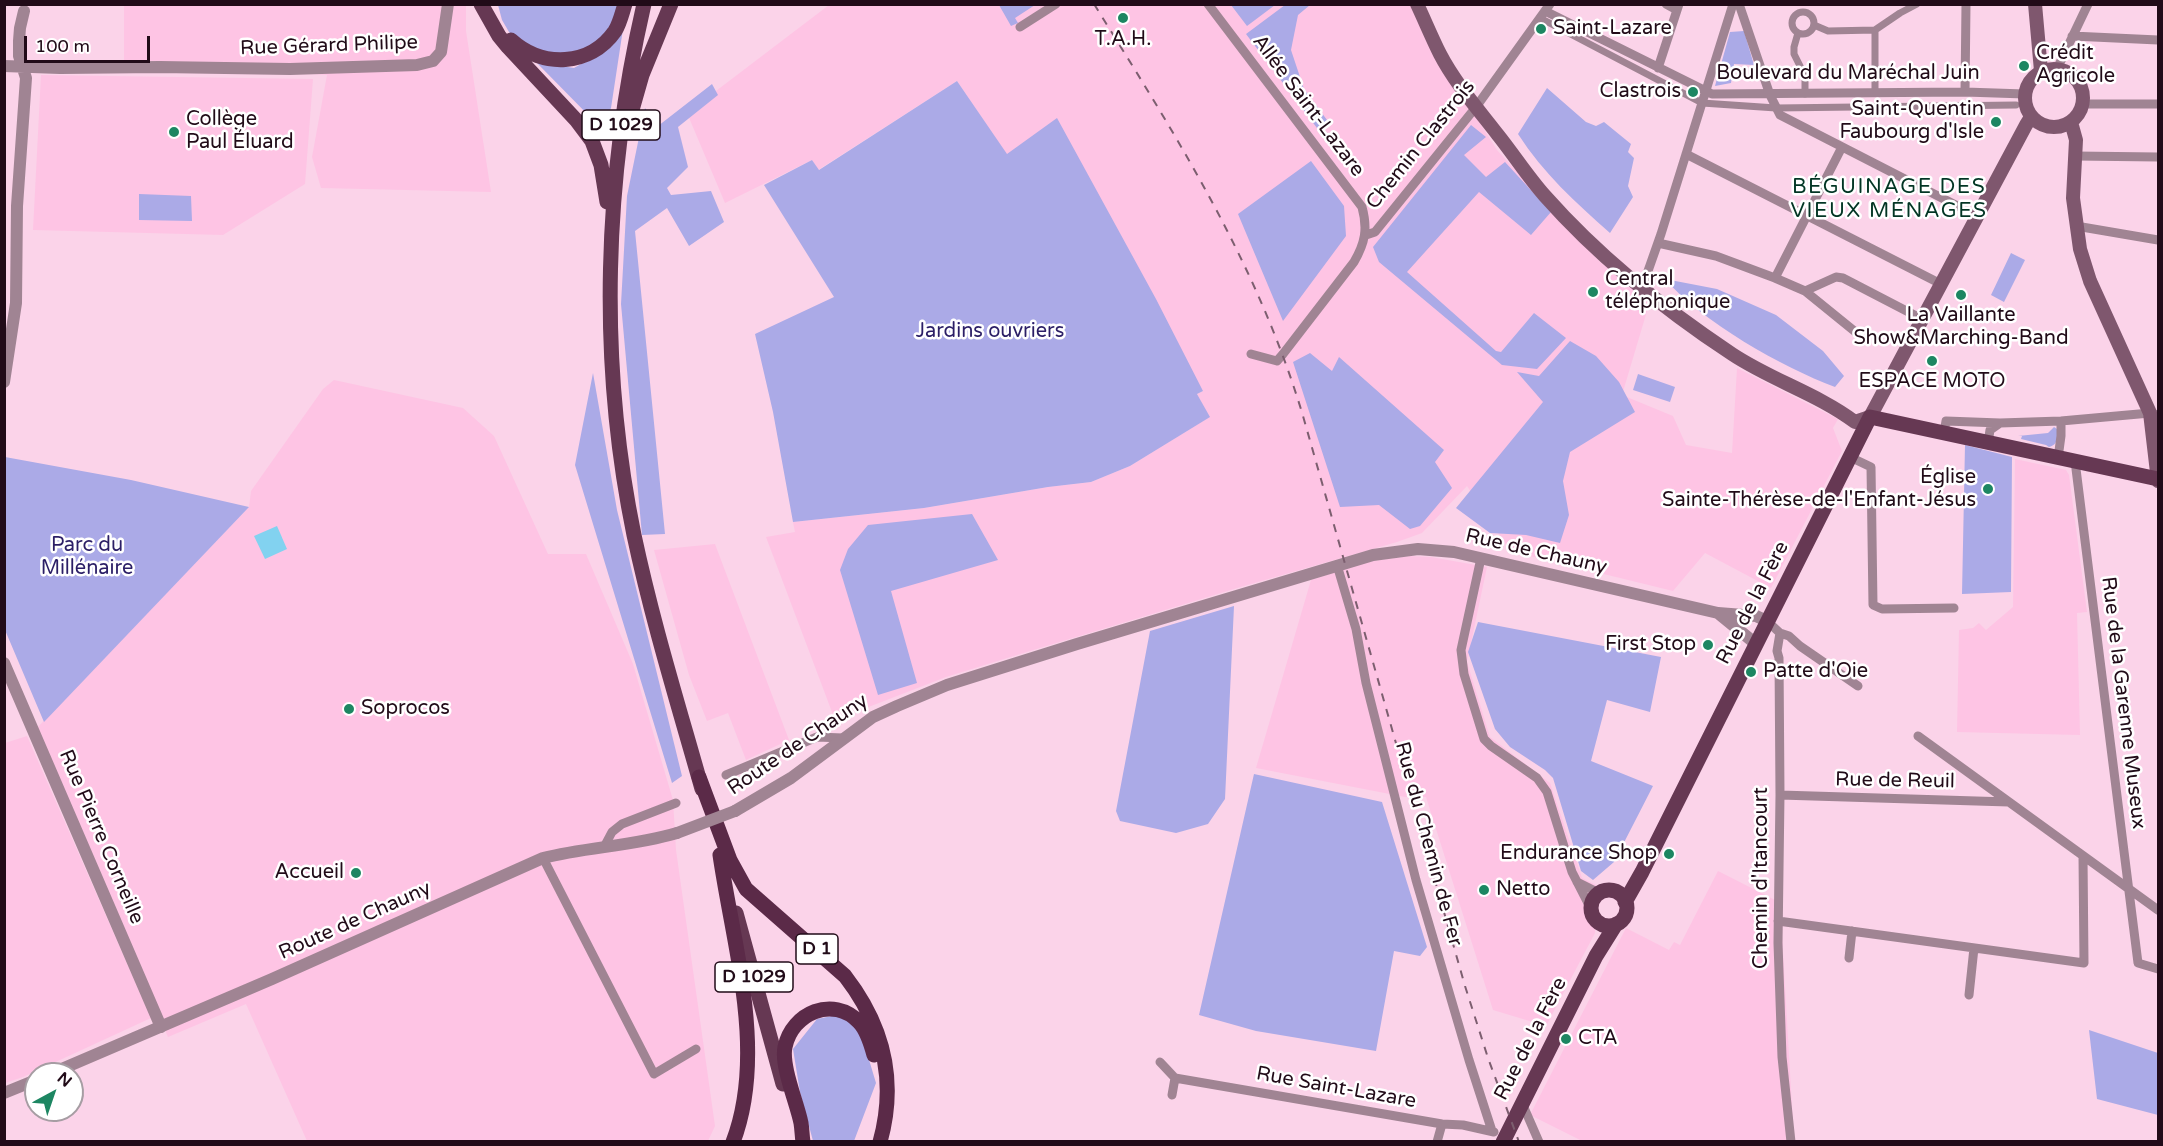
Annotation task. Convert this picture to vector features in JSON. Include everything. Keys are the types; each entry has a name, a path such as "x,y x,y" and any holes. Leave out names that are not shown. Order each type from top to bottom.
{"highway":[{"name":"D 1","path":"699,777 730,860 746,889 845,976 856,990 873,1021 882,1051 888,1094 880,1142"},
{"path":"720,855 740,975 747,1055 746,1094 733,1142"},
{"path":"801,1142 801,1124 784,1049 788,1036 796,1024 814,1011 828,1007 843,1011 860,1023 872,1049 877,1070 879,1101 870,1142"}],"main road":[{"path":"481,4 499,36 577,121 592,141 603,172 611,248"},
{"path":"492,4 504,33 519,47 545,59 565,61 603,44 615,31 625,4"},
{"name":"D 1029","path":"644,4 626,87 616,169 611,248 613,374 625,479 634,534 648,591 801,1142"},
{"path":"616,169 642,75 671,4"},
{"path":"1417,4 1441,56 1476,107 1545,195 1584,237 1642,288 1735,356 1762,373 1836,408 1855,422 1870,417 2158,480 2154,414 2090,281 2080,249 2073,198 2076,140 2071,122"},
{"path":"2035,4 2041,71"},
{"path":"2057,69 2072,75 2077,81 2081,88 2082,104 2080,111 2071,122 2050,127 2031,117 2020,100 2033,78 2041,71 2057,69"},
{"name":"Rue de la Fère","path":"1613,895 1642,872 1870,417 2031,117"},
{"path":"1613,895 1626,912 1621,921 1616,924 1608,926 1600,924 1594,918 1591,909 1594,898 1613,895"},
{"name":"Rue de la Fère","path":"1596,956 1600,924"},
{"name":"Rue de la Fère","path":"1500,1137 1522,1103 1596,956 1616,924"}],"street":[{"name":"Rue Gérard Philipe","path":"22,68 290,69 417,65 433,61 441,52 448,4"},
{"path":"1020,27 1056,4"},
{"name":"Allée Saint-Lazare","path":"1208,4 1362,207 1366,235"},
{"path":"1658,68 1678,7 1665,4"},
{"path":"1642,288 1733,4"},
{"path":"1739,4 1770,95 1780,115 1977,216"},
{"path":"1814,25 1808,33 1798,33 1794,30 1792,23 1797,14 1804,12 1810,15 1814,25 1828,31 1875,30 1917,4"},
{"path":"1965,92 1966,4"},
{"path":"2057,69 2088,4"},
{"path":"4,382 15,303 21,134 16,118 18,78 26,56 24,8"},
{"path":"1545,11 1702,103 1776,108 2020,100"},
{"name":"Chemin Clastrois","path":"1251,354 1277,361 1354,262 1366,235 1375,232 1476,107 1545,11"},
{"name":"Boulevard du Maréchal Juin","path":"1545,11 1712,94 1965,92 2020,100"},
{"path":"1875,30 1875,93"},
{"path":"1798,33 1794,54 1805,76 1805,94"},
{"path":"2072,36 2158,40"},
{"path":"4,66 22,68"},
{"path":"4,72 14,72 22,68"},
{"path":"2082,104 2158,104"},
{"path":"1775,278 1842,147"},
{"path":"1686,154 1941,284"},
{"path":"2075,156 2158,158"},
{"path":"2076,226 2158,240"},
{"path":"1658,243 1716,256 1805,291 1858,334"},
{"path":"1805,291 1836,277 1843,278 1922,319"},
{"path":"1944,433 1946,421 2000,423 2061,421 2154,414"},
{"path":"2058,458 2061,421"},
{"path":"1988,443 1990,430 2000,423"},
{"path":"1850,457 1871,467 1873,605 1878,609 1954,608"},
{"name":"Rue de la Garenne Museux","path":"2075,461 2138,963 2158,969"},
{"name":"Rue de Chauny","path":"1341,564 1373,555 1411,550 1454,552 1718,613 1756,616 1767,621"},
{"path":"1481,558 1461,650 1464,674 1476,716 1484,739 1543,784 1572,872 1591,909"},
{"name":"Route de Chauny","path":"78,1062 543,858 566,852 658,839 735,811 791,778 873,717 947,685 1341,564"},
{"name":"Rue du Chemin de Fer","path":"1341,564 1366,683 1416,880 1469,1060 1500,1137"},
{"name":"Rue de Chauny","path":"1718,613 1756,644"},
{"path":"1767,621 1780,633 1789,636 1858,686"},
{"name":"Chemin d'Itancourt","path":"1780,633 1777,651 1779,658 1780,795 1778,921 1782,1057 1791,1142"},
{"path":"1756,644 1777,651"},
{"name":"Rue Pierre Corneille","path":"5,667 161,1027"},
{"path":"1918,736 2158,910"},
{"path":"726,775 817,737 843,738"},
{"name":"Rue de Reuil","path":"1780,795 2009,802"},
{"path":"604,847 612,832 622,824 676,803"},
{"path":"1778,921 2084,963 2083,856"},
{"path":"543,858 654,1074 696,1049"},
{"path":"1577,882 1613,895"},
{"path":"1849,957 1852,931"},
{"path":"1969,995 1974,948"},
{"path":"1160,1062 1174,1078 1172,1095"},
{"name":"Rue Saint-Lazare","path":"1174,1078 1442,1124 1463,1125 1500,1137"},
{"path":"4,1093 24,1085"},
{"path":"1522,1103 1539,1142"},
{"path":"1437,1142 1442,1124"}],"shaded area":[{"path":"124,5 466,5 466,31 491,192 321,188 312,157 327,75 124,60"},
{"path":"829,5 1412,5 1436,54 1497,150 1599,261 1650,301 1622,395 1673,416 1686,445 1732,453 1737,368 1838,419 1833,428 1842,451 1771,588 1705,553 1673,591 1510,551 1467,486 1422,533 946,677 835,720 766,537 795,532 793,522 924,508 1091,482 1130,466 1209,417 1197,394 1203,391 1007,155 957,81 818,170 812,160 725,203 687,113"},
{"name":"Collège Paul Éluard","path":"41,75 313,79 305,184 223,235 33,230"},
{"path":"334,380 463,408 494,436 548,554 586,554 633,664 673,800 676,850 715,1126 708,1141 307,1141 246,1004 168,1037 36,729 249,507 251,491 323,389"},
{"path":"2015,459 2066,470 2069,475 2087,612 2077,613 2080,735 1957,732 1959,630 1973,628 1979,623 1986,630 2013,607"},
{"path":"277,526 287,549 265,559 254,536"},
{"path":"715,544 789,740 746,760 728,713 707,721 689,675 654,550"},
{"path":"1410,556 1431,557 1487,567 1467,662 1490,737 1550,783 1582,878 1596,885 1595,933 1546,1026 1493,1010 1426,797 1405,797 1256,768 1311,580 1366,562"},
{"path":"27,736 151,1018 56,1062 24,1062 24,1077 5,1083 5,743"},
{"path":"1718,871 1783,904 1782,935 1794,1141 1582,1141 1530,1115 1626,928 1669,950 1674,942 1680,945"}],"green space":[{"path":"498,5 623,5 619,18 588,51 552,58 519,42 502,20"},
{"path":"999,5 1035,5 1015,18 1018,23 1011,26"},
{"path":"1231,5 1275,5 1247,26"},
{"path":"1285,5 1310,5 1298,15 1291,50 1304,89 1327,120 1320,132 1246,34"},
{"path":"623,29 611,108 604,121 597,124 536,62 574,68 604,51"},
{"path":"1744,31 1754,65 1734,64 1731,83 1715,86 1730,32"},
{"name":"Jardins ouvriers","path":"957,81 1007,154 1057,118 1156,299 1203,391 1197,394 1210,417 1130,466 1091,482 924,508 793,522 773,412 755,334 834,297 764,185 812,160 819,170"},
{"path":"712,84 718,95 678,127 688,167 667,188 671,195 711,191 724,222 689,246 667,208 635,231 665,534 642,535 621,304 627,196 645,108 658,126"},
{"path":"1547,88 1586,122 1596,126 1604,122 1631,144 1628,152 1634,158 1628,186 1633,197 1610,233 1549,175 1518,134"},
{"path":"1471,125 1486,137 1464,155 1486,177 1505,162 1551,212 1531,235 1479,192 1407,272 1496,351 1501,352 1534,313 1566,338 1537,369 1502,365 1379,262 1373,247"},
{"path":"1311,161 1344,206 1346,236 1283,321 1238,214"},
{"path":"139,194 191,196 192,221 139,220"},
{"path":"2011,253 2025,260 2004,302 1991,295"},
{"path":"1665,279 1717,289 1776,315 1823,351 1844,376 1835,387 1791,368 1721,327"},
{"path":"1570,341 1596,356 1619,382 1635,412 1570,452 1563,481 1569,515 1560,543 1526,535 1490,533 1456,508 1543,402 1517,372 1539,376"},
{"path":"1310,353 1332,371 1339,357 1444,450 1435,462 1452,488 1420,526 1410,529 1379,505 1340,507 1293,362"},
{"path":"593,373 617,510 682,776 672,783 575,465"},
{"path":"1638,374 1675,387 1670,402 1633,390"},
{"path":"2054,427 2057,429 2057,440 2049,447 2021,439 2022,436 2018,436 2048,433"},
{"path":"1965,445 2012,457 2011,592 1962,594"},
{"name":"Parc du Millénaire","path":"5,457 131,480 249,507 44,722 5,630"},
{"path":"972,514 998,560 891,591 917,683 878,695 840,570 848,549 868,525"},
{"path":"1234,606 1225,799 1208,824 1176,833 1120,821 1116,811 1150,631"},
{"path":"1478,622 1661,657 1650,712 1607,700 1591,761 1653,786 1614,862 1593,880 1581,871 1553,778 1545,770 1510,747 1495,729 1468,652"},
{"path":"1254,774 1382,802 1427,947 1420,956 1394,951 1376,1051 1256,1031 1199,1015"},
{"path":"842,1014 861,1033 876,1083 854,1141 813,1141 800,1092 793,1049 817,1019"},
{"path":"2089,1030 2158,1053 2158,1115 2097,1099"}],"railway":[{"path":"1094,4 1213,203 1239,254 1285,360 1303,416 1465,986 1488,1058 1519,1142"}],"place":[{"name":"T.A.H.","path":"1123,18"},
{"name":"Saint-Lazare","path":"1541,29"},
{"name":"Crédit Agricole","path":"2024,66"},
{"name":"Clastrois","path":"1693,92"},
{"name":"Saint-Quentin Faubourg d'Isle","path":"1996,122"},
{"name":"Collège Paul Éluard","path":"174,132"},
{"name":"Central téléphonique","path":"1593,292"},
{"name":"La Vaillante Show&Marching-Band","path":"1961,295"},
{"name":"ESPACE MOTO","path":"1932,361"},
{"name":"Église Sainte-Thérèse-de-l'Enfant-Jésus","path":"1988,489"},
{"name":"First Stop","path":"1708,645"},
{"name":"Patte d'Oie","path":"1751,672"},
{"name":"Soprocos","path":"349,709"},
{"name":"Endurance Shop","path":"1669,854"},
{"name":"Accueil","path":"356,873"},
{"name":"Netto","path":"1484,890"},
{"name":"CTA","path":"1566,1039"}],"district":[{"name":"BÉGUINAGE DES VIEUX MÉNAGES","path":"1889,199"}]}
